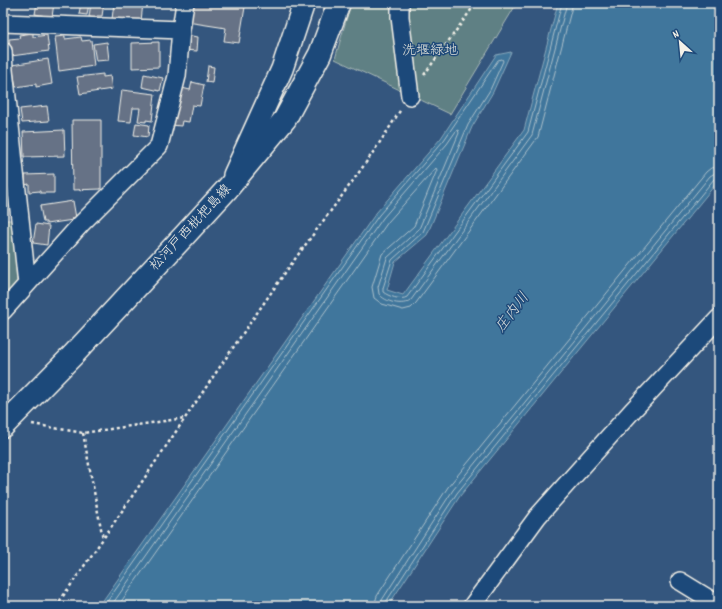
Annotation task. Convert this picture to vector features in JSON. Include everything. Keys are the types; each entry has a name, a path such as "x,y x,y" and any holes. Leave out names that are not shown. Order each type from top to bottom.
{"main road":[{"name":"松河戸西枇杷島線","path":"6,423 73,355 228,188 285,119 320,54 339,3"}],"street":[{"path":"3,311 81,224 159,146 177,76 185,3"},
{"path":"228,188 282,69 304,3"},
{"path":"400,3 400,17 410,96"},
{"path":"3,23 181,30"},
{"path":"3,51 4,78 27,284"},
{"path":"472,606 538,516 632,411 719,318"},
{"path":"680,581 719,605"}],"path":[{"path":"56,606 281,279 385,136 410,96 476,3"},
{"path":"6,423 83,433 185,418"},
{"path":"83,433 103,539"}],"green space":[{"name":"洗堰緑地","path":"351,3 517,3 450,114 335,59"},
{"path":"3,220 13,220 17,285 3,297"}],"water":[{"name":"庄内川","path":"558,3 719,3 719,180 460,496 388,606 99,606 376,213 441,138 496,55 511,52 493,92 472,127 427,235 395,262 387,290 403,295 524,130"}],"building":[{"path":"37,3 54,3 52,17 35,14"},
{"path":"81,3 89,3 87,15 79,14"},
{"path":"91,3 104,3 102,16 97,16 96,18 89,17"},
{"path":"114,3 143,3 141,21 123,18 123,20 112,19"},
{"path":"190,3 221,3 245,7 239,43 224,41 226,28 187,22"},
{"path":"33,33 33,37 47,35 49,51 11,56 9,39 20,38 19,35"},
{"path":"185,35 198,37 197,51 184,50"},
{"path":"65,36 65,39 81,37 82,41 91,40 94,66 59,71 55,37"},
{"path":"107,42 109,60 96,61 93,44"},
{"path":"159,42 159,67 132,68 132,43"},
{"path":"48,59 52,84 36,87 36,84 16,87 12,65"},
{"path":"208,66 214,67 212,83 206,82"},
{"path":"103,74 103,77 110,76 112,89 80,94 77,77"},
{"path":"144,74 163,78 160,91 142,87"},
{"path":"192,82 204,85 200,106 192,105 189,122 182,121 181,126 171,125 178,87 190,90"},
{"path":"122,90 155,94 152,121 138,121 140,108 133,108 131,122 118,121"},
{"path":"47,106 49,121 22,123 20,109"},
{"path":"72,120 101,120 101,189 73,190"},
{"path":"136,123 149,125 148,137 134,135"},
{"path":"64,130 65,156 24,157 23,132"},
{"path":"54,174 54,193 40,193 40,191 29,192 29,184 25,185 25,175"},
{"path":"73,201 76,218 73,218 73,220 46,224 46,222 43,222 40,206"},
{"path":"36,224 49,226 47,245 33,243"}]}
